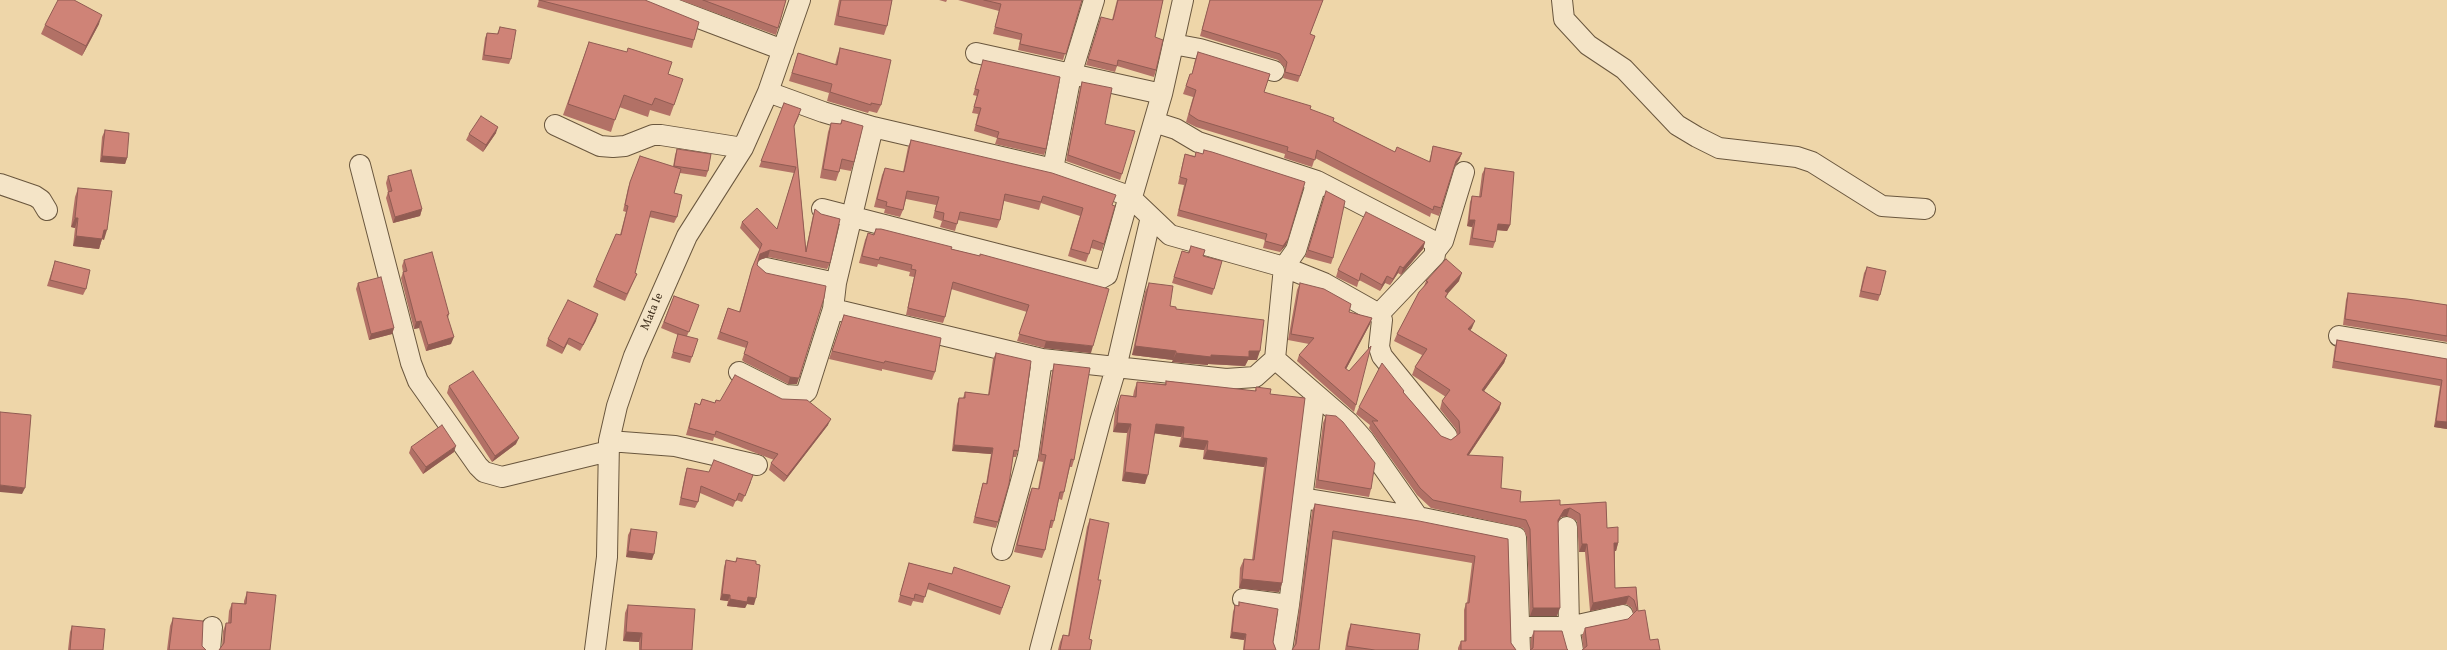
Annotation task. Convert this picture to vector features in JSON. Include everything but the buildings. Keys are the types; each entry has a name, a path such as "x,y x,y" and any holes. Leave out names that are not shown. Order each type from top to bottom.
{"street":[{"path":"651,0 675,3 783,50"},
{"name":"Mata Ie","path":"595,650 607,557 609,446 617,406 634,356 687,236 743,148 768,92 800,0"},
{"path":"1053,169 1071,75 1094,0"},
{"path":"822,209 1098,280 1107,275 1138,203 1163,125 1162,94 1175,44 1183,0"},
{"path":"1562,0 1564,19 1588,46 1624,69 1677,125 1719,148 1797,157 1812,162 1882,206 1925,209"},
{"path":"1175,44 1200,49 1274,72"},
{"path":"976,53 1162,94"},
{"path":"768,92 823,112 873,127 1053,169 1138,203 1170,235 1284,267 1324,283 1367,305 1379,314 1382,320 1379,348 1382,356 1447,436"},
{"path":"555,125 600,146 625,146 653,135 661,135 743,148"},
{"path":"1163,125 1198,142 1317,181 1435,242 1436,250"},
{"path":"739,372 785,395 801,396 807,392 833,308 836,283 873,127"},
{"path":"360,165 411,363 418,381 478,466 484,472 502,476 609,446 676,446 757,465"},
{"path":"1379,314 1435,255 1436,250 1443,241 1464,172"},
{"path":"833,308 1042,359 1105,367 1225,386 1255,377 1275,359 1284,267 1296,250 1317,181"},
{"path":"0,184 35,196 41,200 47,210"},
{"path":"1040,650 1100,422 1105,367 1138,203"},
{"path":"766,268 836,283"},
{"path":"2339,336 2447,354"},
{"path":"1002,550 1026,463 1042,359"},
{"path":"1275,359 1348,422 1364,440 1418,517"},
{"path":"1282,650 1315,394"},
{"path":"1302,498 1418,517 1516,537 1520,650"},
{"path":"1567,527 1569,627 1573,650"},
{"path":"1243,599 1289,605"},
{"path":"1518,627 1569,627 1623,615"},
{"path":"210,650 212,627"}]}
